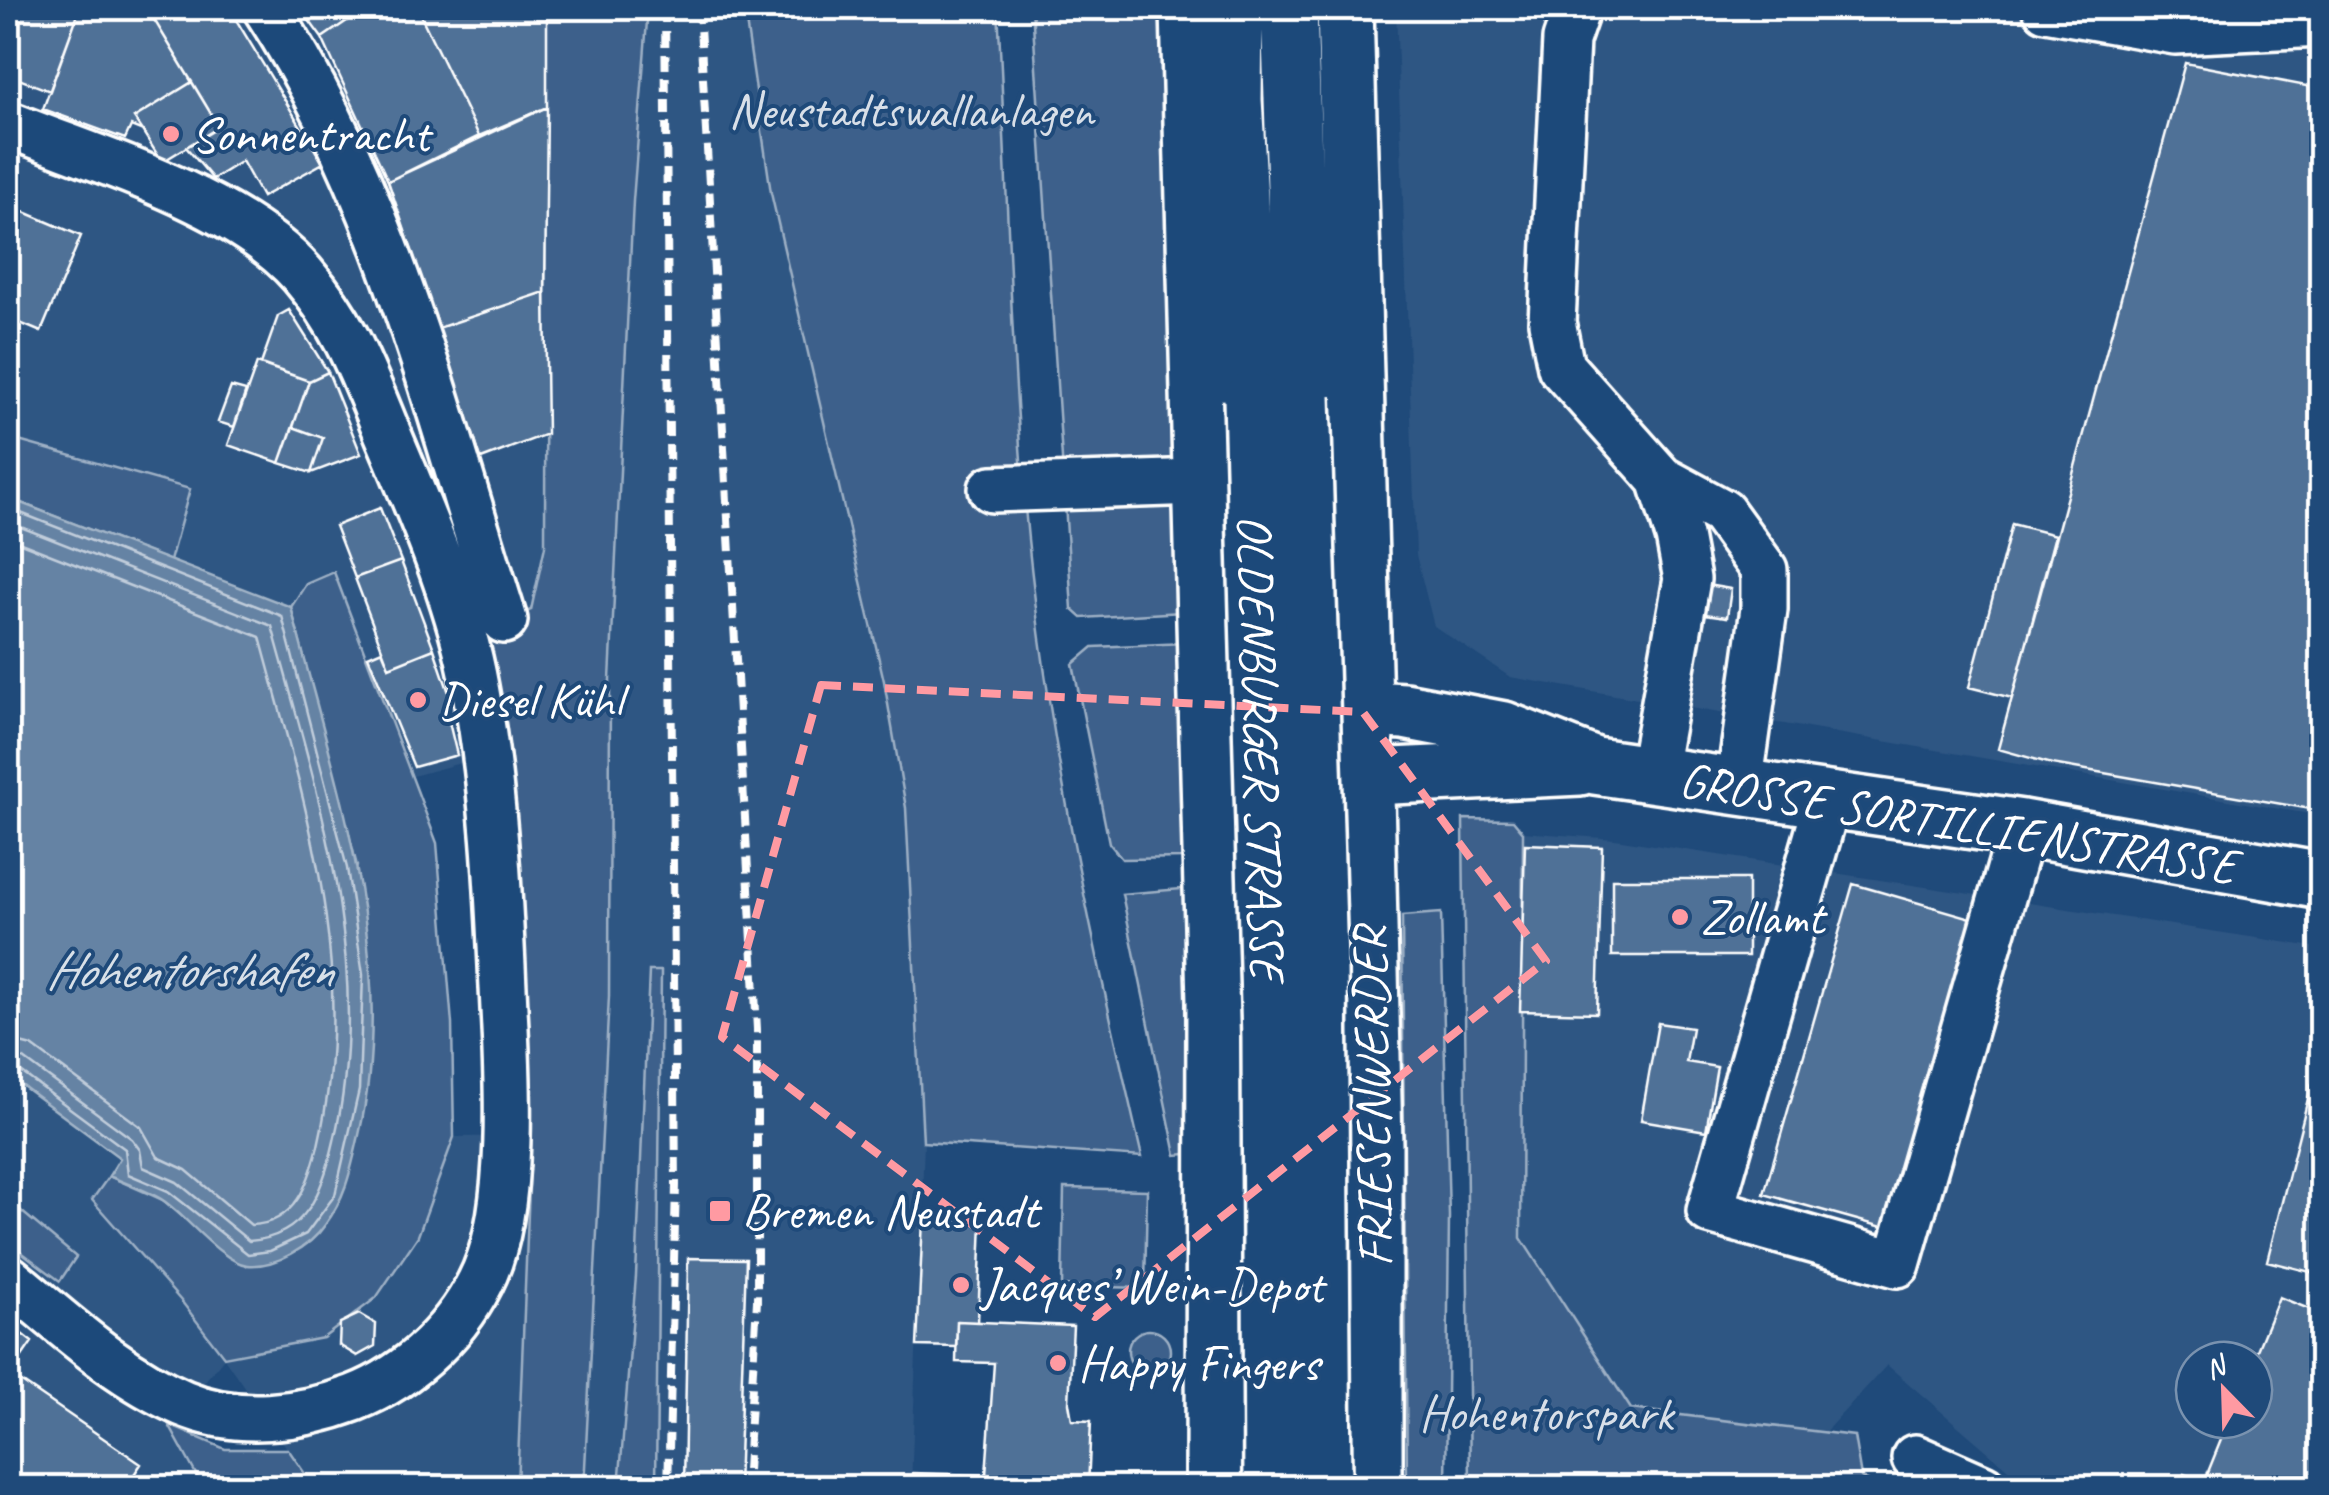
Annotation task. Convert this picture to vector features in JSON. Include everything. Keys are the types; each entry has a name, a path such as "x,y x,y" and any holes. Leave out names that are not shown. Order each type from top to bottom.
{"main road":[{"path":"1189,8 1216,1002 1214,1488"},
{"name":"OLDENBURGER STRASSE","path":"1234,8 1234,100 1277,398 1319,964 1323,1488"},
{"name":"OLDENBURGER STRASSE","path":"1272,1488 1270,1038 1277,398 1290,8"},
{"name":"FRIESENWERDER","path":"1345,8 1368,779 1374,1488"},
{"name":"GROSSE SORTILLIENSTRASSE","path":"1208,737 1289,706 1364,706 1504,730 1595,766"},
{"name":"GROSSE SORTILLIENSTRASSE","path":"1208,737 1284,778 1368,779 1595,766 2022,828 2322,881"}],"street":[{"path":"266,8 295,53 404,291 504,620"},
{"path":"1577,8 1566,40 1552,322 1562,367 1661,478 1722,512 1764,570 1764,609 1740,788"},
{"path":"2046,8 2098,12 2174,31 2322,24"},
{"path":"8,124 249,226 298,270 343,326 437,561 475,683 496,837 507,1069 502,1210 487,1269 465,1310 424,1355 373,1390 316,1412 259,1417 200,1410 119,1368 8,1278"},
{"path":"343,326 404,291"},
{"path":"1652,775 1687,579 1661,478"},
{"path":"992,489 1360,492"},
{"path":"1828,800 1710,1212 1897,1264 2022,828"},
{"path":"1914,1458 1982,1488"}],"highlighted area":[{"path":"821,685 1363,712 1546,961 1095,1317 722,1037"}],"shaded area":[{"path":"8,8 778,8 927,742 924,1142 911,1487 314,1487 224,1358 169,1425 203,1487 8,1487 8,1075 120,1158 92,1201 225,1357 418,1236 454,1137 531,1136 526,983 508,750 413,776 334,573 306,584 291,607 170,561 190,489 8,438"},
{"path":"1396,8 2321,8 2321,816 1510,677 1434,626 1416,555"},
{"path":"1523,832 1615,839 2321,948 2321,1487 2029,1487 1887,1365 1824,1433 1631,1409 1521,1238"}],"green space":[{"path":"546,8 648,8 633,201 610,680 609,996 584,1487 517,1487 531,1137 526,983 508,749 482,629 531,610 545,546"},
{"name":"Neustadtswallanlagen","path":"744,8 998,8 1016,383 1034,590 1072,834 1142,1157 923,1142 906,808 884,681 771,193"},
{"name":"Neustadtswallanlagen","path":"1032,8 1166,8 1182,612 1082,618 1072,609"},
{"path":"8,438 190,489 170,561 8,498"},
{"path":"334,572 437,843 452,1024 454,1137 418,1236 376,1298 323,1338 224,1357 182,1302 92,1200 109,1176 163,1200 227,1255 246,1265 357,866 291,607 306,584"},
{"path":"1185,643 1184,858 1122,859 1109,843 1073,664 1093,647"},
{"name":"Hohentorspark","path":"1463,819 1513,820 1523,832 1521,1238 1631,1409 1854,1436 1861,1477 1877,1487 1470,1487"},
{"path":"1193,888 1197,1153 1176,1155 1122,894"},
{"path":"1441,913 1449,1216 1446,1487 1407,1487 1402,916"},
{"path":"649,971 661,971 656,1487 619,1487 636,1276"},
{"path":"1064,1188 1147,1190 1145,1288 1062,1286"},
{"path":"8,1200 76,1257 60,1281 8,1242"},
{"path":"1149,1330 1164,1336 1170,1351 1164,1366 1149,1372 1134,1366 1128,1351 1134,1336"},
{"path":"169,1425 225,1449 288,1449 314,1487 203,1487"}],"water":[{"name":"Hohentorshafen","path":"8,498 291,607 356,868 372,1001 370,1068 359,1135 338,1204 319,1233 302,1248 269,1263 237,1262 164,1201 109,1176 120,1158 8,1075"}],"building":[{"path":"8,8 80,8 50,91 8,75"},
{"path":"80,8 147,8 192,82 134,118 143,131 131,126 125,139 43,109"},
{"path":"147,8 229,8 323,163 262,197 242,161 213,179 186,147 219,127"},
{"path":"300,8 366,8 322,38"},
{"path":"366,8 417,8 479,136 388,181 322,38"},
{"path":"417,8 547,8 547,107 479,136"},
{"path":"2185,63 2322,89 2322,811 2052,764 1998,749"},
{"path":"192,82 219,127 162,162 134,118"},
{"path":"547,107 545,292 438,328 388,181"},
{"path":"8,205 81,236 41,332 8,318"},
{"path":"545,292 547,434 481,459 438,328"},
{"path":"289,310 328,372 309,381 261,364 278,316"},
{"path":"257,363 309,381 280,463 228,445"},
{"path":"328,372 361,454 311,473 323,438 293,427 309,381"},
{"path":"231,387 246,391 234,427 218,422"},
{"path":"293,427 323,438 311,473 280,463"},
{"path":"380,508 401,561 355,578 335,526"},
{"path":"2012,524 2055,535 2012,698 1969,687"},
{"path":"401,561 434,649 389,667 355,578"},
{"path":"1701,584 1731,589 1727,617 1697,613"},
{"name":"Diesel Kühl","path":"434,649 457,716 448,718 457,755 414,767 368,656 382,650 389,667"},
{"path":"1525,844 1602,847 1597,1013 1520,1011"},
{"name":"Zollamt","path":"1612,879 1748,879 1748,956 1612,956"},
{"path":"1853,884 1975,919 1886,1228 1764,1194"},
{"path":"1658,1023 1692,1028 1686,1062 1717,1067 1706,1131 1641,1120"},
{"path":"2313,1079 2322,1081 2322,1275 2267,1261"},
{"path":"923,1219 982,1221 978,1322 957,1321 956,1347 917,1346"},
{"path":"688,1258 746,1259 738,1488 684,1488"},
{"path":"2279,1297 2322,1314 2322,1488 2178,1488 2184,1474 2204,1482 2221,1440 2274,1440 2274,1340 2261,1340"},
{"path":"359,1314 376,1324 375,1346 357,1356 339,1345 340,1323"},
{"path":"957,1321 1073,1326 1069,1403 1072,1420 1091,1421 1088,1488 912,1488 913,1473 986,1475 994,1363 956,1362"},
{"path":"8,1323 32,1342 10,1374 141,1464 125,1488 8,1488"}],"railway":[{"path":"665,8 676,1185 668,1488"},
{"path":"699,8 757,1029 757,1301 746,1488"}],"place":[{"name":"Sonnentracht","path":"171,134"},
{"name":"Diesel Kühl","path":"418,700"},
{"name":"Zollamt","path":"1680,917"},
{"name":"Bremen Neustadt","path":"720,1211"},
{"name":"Jacques’ Wein-Depot","path":"961,1285"},
{"name":"Happy Fingers","path":"1058,1363"}]}
